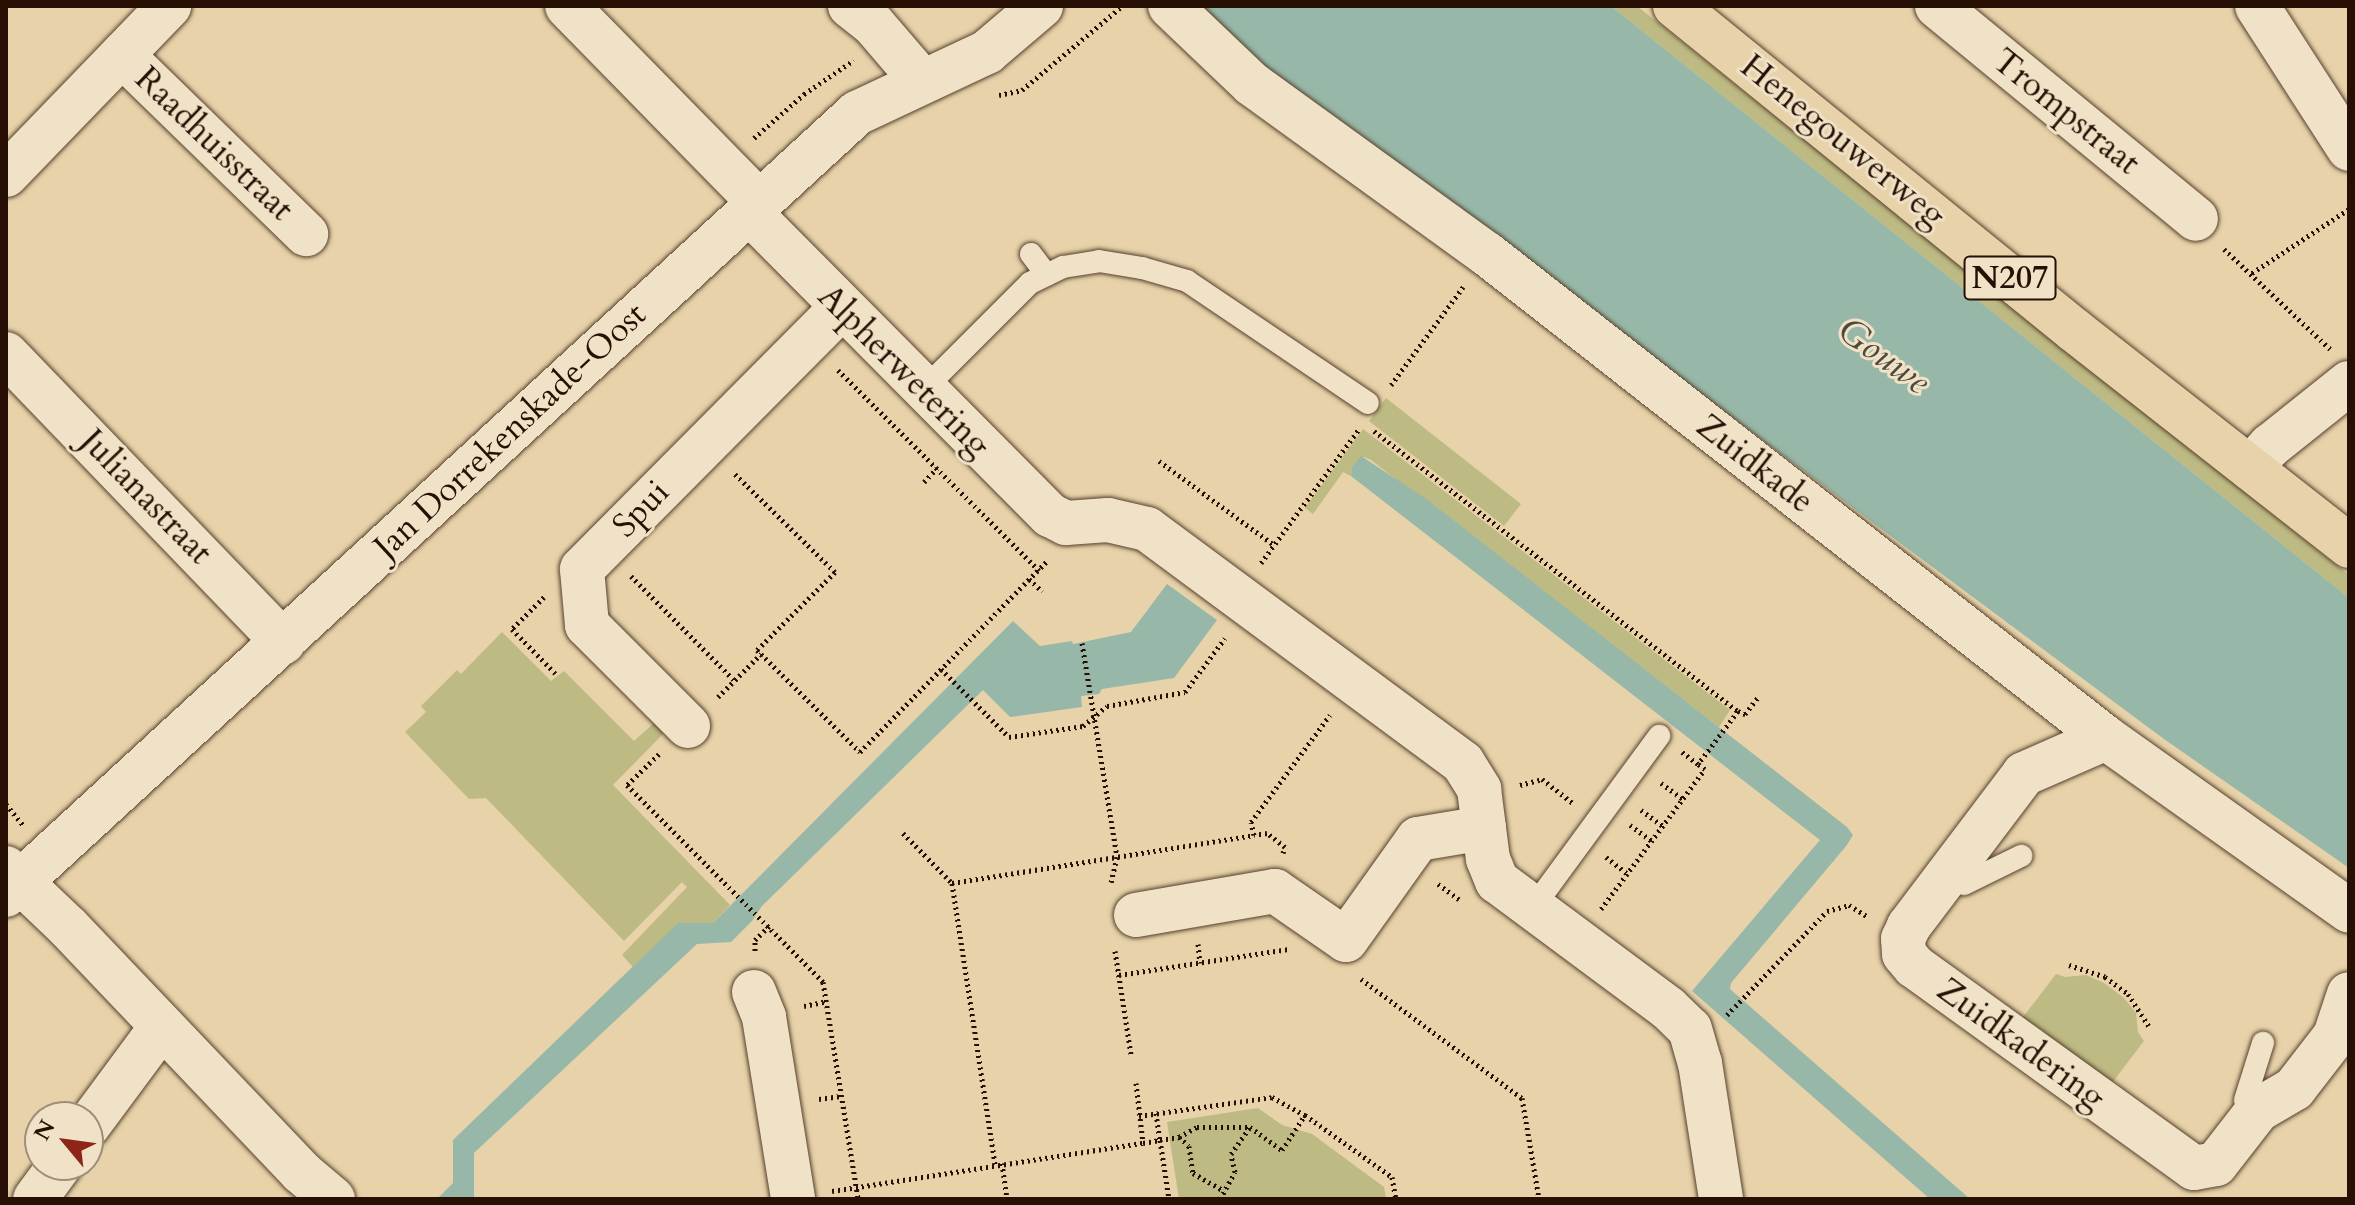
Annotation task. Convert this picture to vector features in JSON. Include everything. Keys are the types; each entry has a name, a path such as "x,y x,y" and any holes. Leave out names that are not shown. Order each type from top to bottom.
{"main road":[{"name":"Henegouwerweg","path":"1675,6 2349,546"}],"street":[{"path":"15,148 122,55 169,6"},
{"path":"567,6 753,207"},
{"path":"850,6 873,24 921,80"},
{"name":"Jan Dorrekenskade-Oost","path":"11,882 283,642 857,113 921,80 987,52 1041,6"},
{"name":"Zuidkade","path":"1170,6 1252,84 1487,254 2106,738 2349,911"},
{"name":"Trompstraat","path":"1937,6 2196,219"},
{"path":"2257,6 2349,149"},
{"name":"Raadhuisstraat","path":"122,55 306,234"},
{"name":"Alpherwetering","path":"753,207 841,308 1035,503 1066,523"},
{"name":"Spui","path":"592,563 841,308"},
{"name":"Julianastraat","path":"6,354 283,642"},
{"path":"2250,468 2342,376"},
{"path":"1066,523 1108,520 1147,529 1456,756 1475,780 1488,859 1497,881 1668,1008 1690,1029 1700,1063 1721,1199"},
{"path":"592,563 587,625 688,726"},
{"path":"1903,939 2024,774 2106,738"},
{"path":"1136,915 1275,891 1346,940 1418,839 1482,811"},
{"path":"11,882 162,1026 301,1172 333,1199"},
{"name":"Zuidkadering","path":"1903,939 1904,954 1914,966 2194,1168 2216,1164 2258,1110 2294,1089 2335,1036 2349,994"},
{"path":"754,992 764,1017 810,1195"},
{"path":"104,1104 162,1026"},
{"path":"35,1199 48,1181"}],"lane":[{"path":"1031,254 1047,275"},
{"path":"923,390 1030,283 1063,267 1099,261 1142,268 1187,281 1366,413"},
{"path":"1532,909 1659,736"},
{"path":"1964,884 2021,856"},
{"path":"2245,1100 2263,1043"}],"path":[{"path":"2252,273 2349,209"},
{"path":"2196,219 2198,226 2328,346 2342,376"},
{"path":"809,341 1039,570"},
{"path":"1366,413 1738,711 1745,714 1759,696"},
{"path":"705,444 835,572 757,650 860,752 1052,556 1066,523"},
{"path":"1159,461 1274,545"},
{"path":"555,673 512,629 561,580 592,563 734,680"},
{"path":"1029,579 1042,591"},
{"path":"941,669 1009,737 1083,726 1107,706 1185,692 1231,631 1237,594"},
{"path":"1082,643 1117,857"},
{"path":"1254,835 1251,822 1354,682"},
{"path":"1577,942 1705,769 1700,762 1738,711"},
{"path":"1482,811 1542,779 1596,820"},
{"path":"627,785 823,982 858,1199"},
{"path":"903,833 952,883 1007,1199"},
{"path":"952,883 1267,833 1285,847 1275,891"},
{"path":"1717,1025 1834,907 1849,905 1903,939"},
{"path":"1346,940 1340,964 1522,1098 1539,1199"},
{"path":"1119,975 1298,948"},
{"path":"2069,965 2105,977 2128,994 2149,1026"},
{"path":"1136,1083 1143,1143"},
{"path":"1139,1116 1272,1097 1305,1115 1392,1177 1396,1199"},
{"path":"1156,1113 1169,1199"},
{"path":"810,1195 1179,1137 1197,1127 1250,1127 1282,1150 1305,1115"},
{"path":"1220,1199 1235,1172 1231,1154 1250,1127"},
{"path":"1179,1137 1189,1146 1193,1173 1224,1191"}],"shaded area":[{"path":"1611,6 1637,6 2349,575 2349,598"},
{"path":"1386,398 1521,504 1504,526 1369,421"},
{"path":"1363,429 1730,710 1719,727 1371,460 1364,457 1352,467 1351,476 1343,472 1313,514 1305,508"},
{"path":"502,632 551,681 564,671 634,741 655,722 664,733 613,785 730,905 713,923 678,924 633,967 622,955 687,887 682,882 624,941 486,798 469,799 405,732 426,712 421,706 457,670 461,674"},
{"path":"2056,974 2065,977 2086,975 2104,983 2124,998 2136,1013 2138,1032 2144,1041 2105,1092 2017,1025"},
{"path":"1258,1108 1282,1125 1312,1134 1384,1187 1386,1199 1179,1199 1167,1122"}],"water":[{"name":"Gouwe","path":"1197,6 1611,6 2349,598 2349,868 2164,739 1880,528 1260,63"},
{"path":"1361,456 1425,498 1847,827 1853,835 1847,845 1731,983 1730,989 1970,1199 1930,1199 1692,991 1820,840 1351,476 1352,467"},
{"path":"1167,584 1217,620 1174,678 1102,689 1099,694 1081,696 1082,707 1010,717 983,690 762,906 731,942 697,944 474,1153 474,1199 437,1199 453,1183 453,1140 678,923 713,923 1013,621 1040,646 1072,641 1073,644 1131,632"}]}
